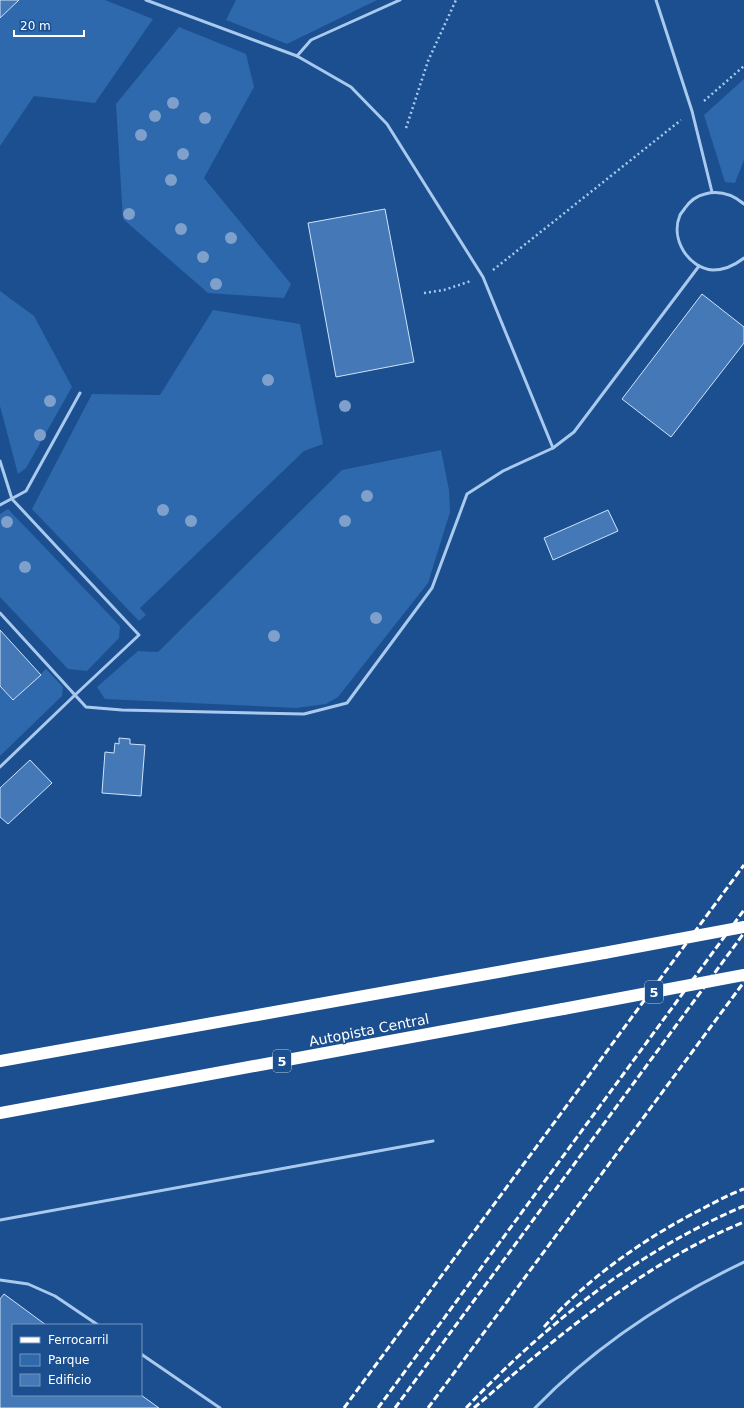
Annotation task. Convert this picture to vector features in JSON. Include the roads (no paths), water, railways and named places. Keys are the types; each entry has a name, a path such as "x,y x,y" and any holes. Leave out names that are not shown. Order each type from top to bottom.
{"highway":[{"path":"0,1061 744,927"},
{"name":"Autopista Central","path":"0,1113 744,975"}],"lane":[{"path":"146,0 297,56 350,87 387,124 483,278 553,448"},
{"path":"297,56 311,40 400,0"},
{"path":"656,0 692,110 712,192"},
{"path":"744,204 735,197 725,193 712,192 701,195 690,202 680,215 677,228 680,245 686,256 699,266 712,270 722,269 735,265 744,258"},
{"path":"0,613 86,707 122,710 304,714 347,703 432,588 467,494 503,471 553,448 574,432 699,266"},
{"path":"0,505 26,491 80,393"},
{"path":"0,461 12,499 139,635 0,766"},
{"path":"0,1220 433,1141"},
{"path":"535,1408 587,1360 627,1329 708,1279 744,1262"},
{"path":"0,1280 28,1284 56,1296 97,1324"},
{"path":"142,1355 220,1408"}],"railway":[{"path":"344,1408 744,865"},
{"path":"378,1408 744,910"},
{"path":"395,1408 744,933"},
{"path":"428,1408 744,982"},
{"path":"544,1327 578,1293 614,1263 653,1237 694,1213 744,1189"},
{"path":"466,1408 528,1347 594,1293 666,1245 704,1224 744,1206"},
{"path":"474,1408 568,1329 636,1280 671,1258 744,1222"}]}
